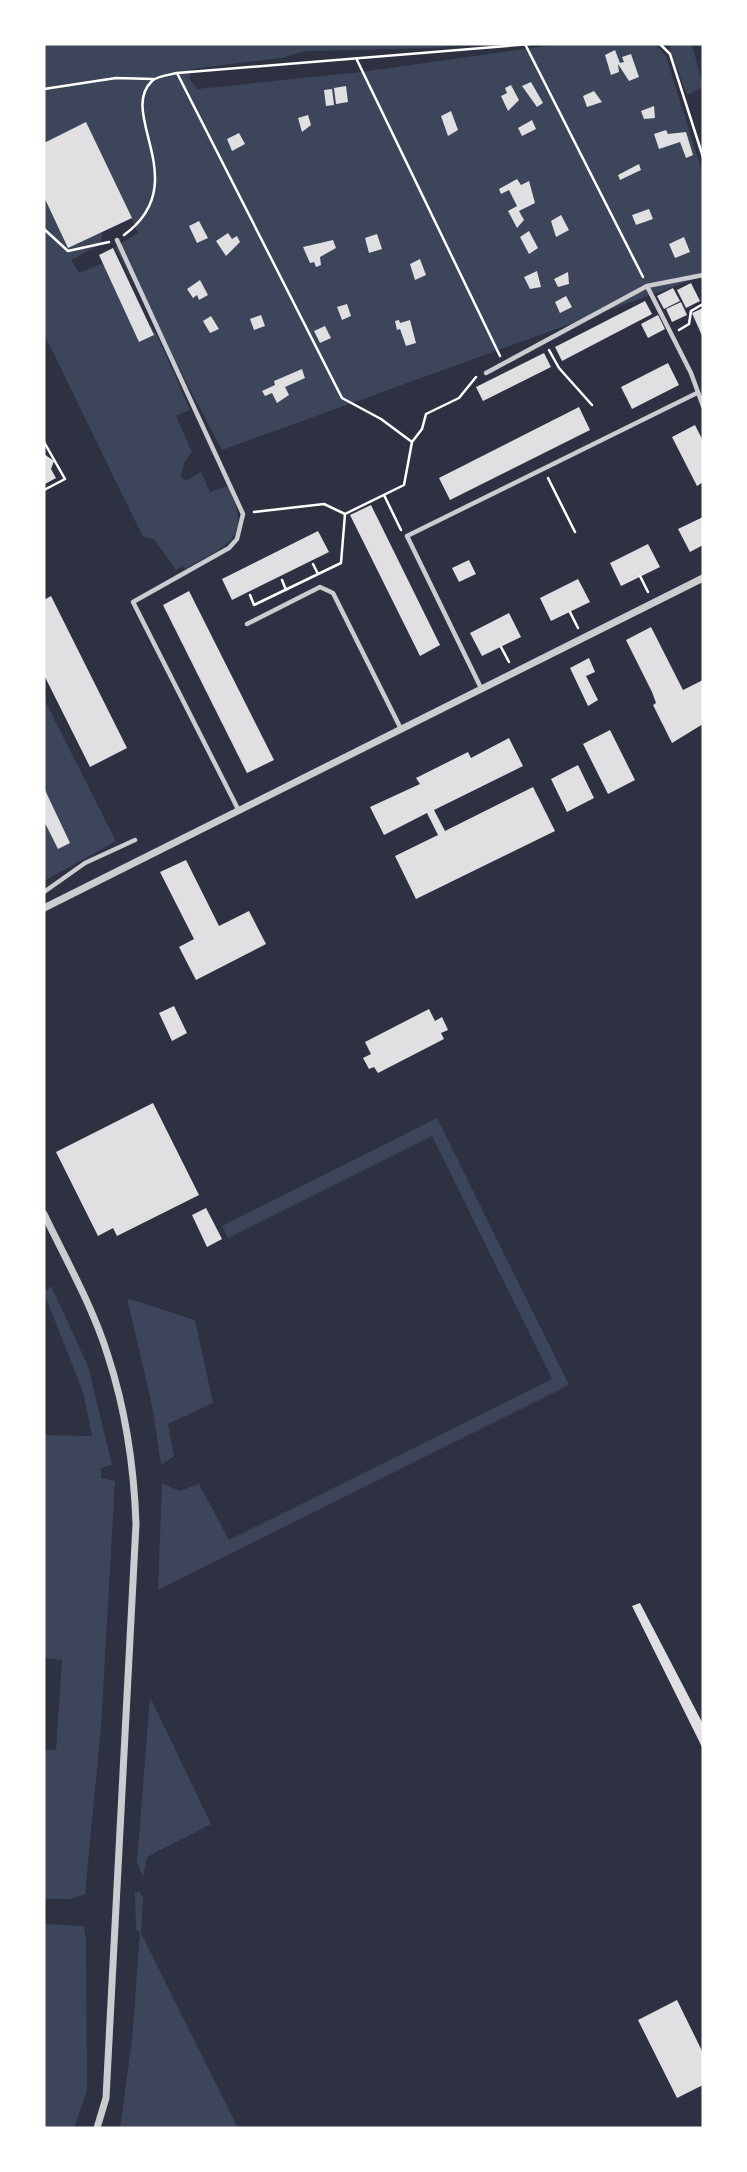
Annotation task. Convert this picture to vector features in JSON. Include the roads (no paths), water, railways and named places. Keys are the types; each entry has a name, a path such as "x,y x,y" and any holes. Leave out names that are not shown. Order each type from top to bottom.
{"street":[{"path":"44,908 703,578"},
{"path":"44,1214 108,1353 128,1427 134,1475 136,1524 106,2098 97,2128"}],"lane":[{"path":"117,240 243,514 237,539 229,548 133,601 239,811"},
{"path":"486,373 647,286 703,275"},
{"path":"647,286 672,334 703,406"},
{"path":"482,689 407,536 696,393"},
{"path":"247,624 320,587 331,590 401,730"},
{"path":"44,892 85,863 135,840"}]}
